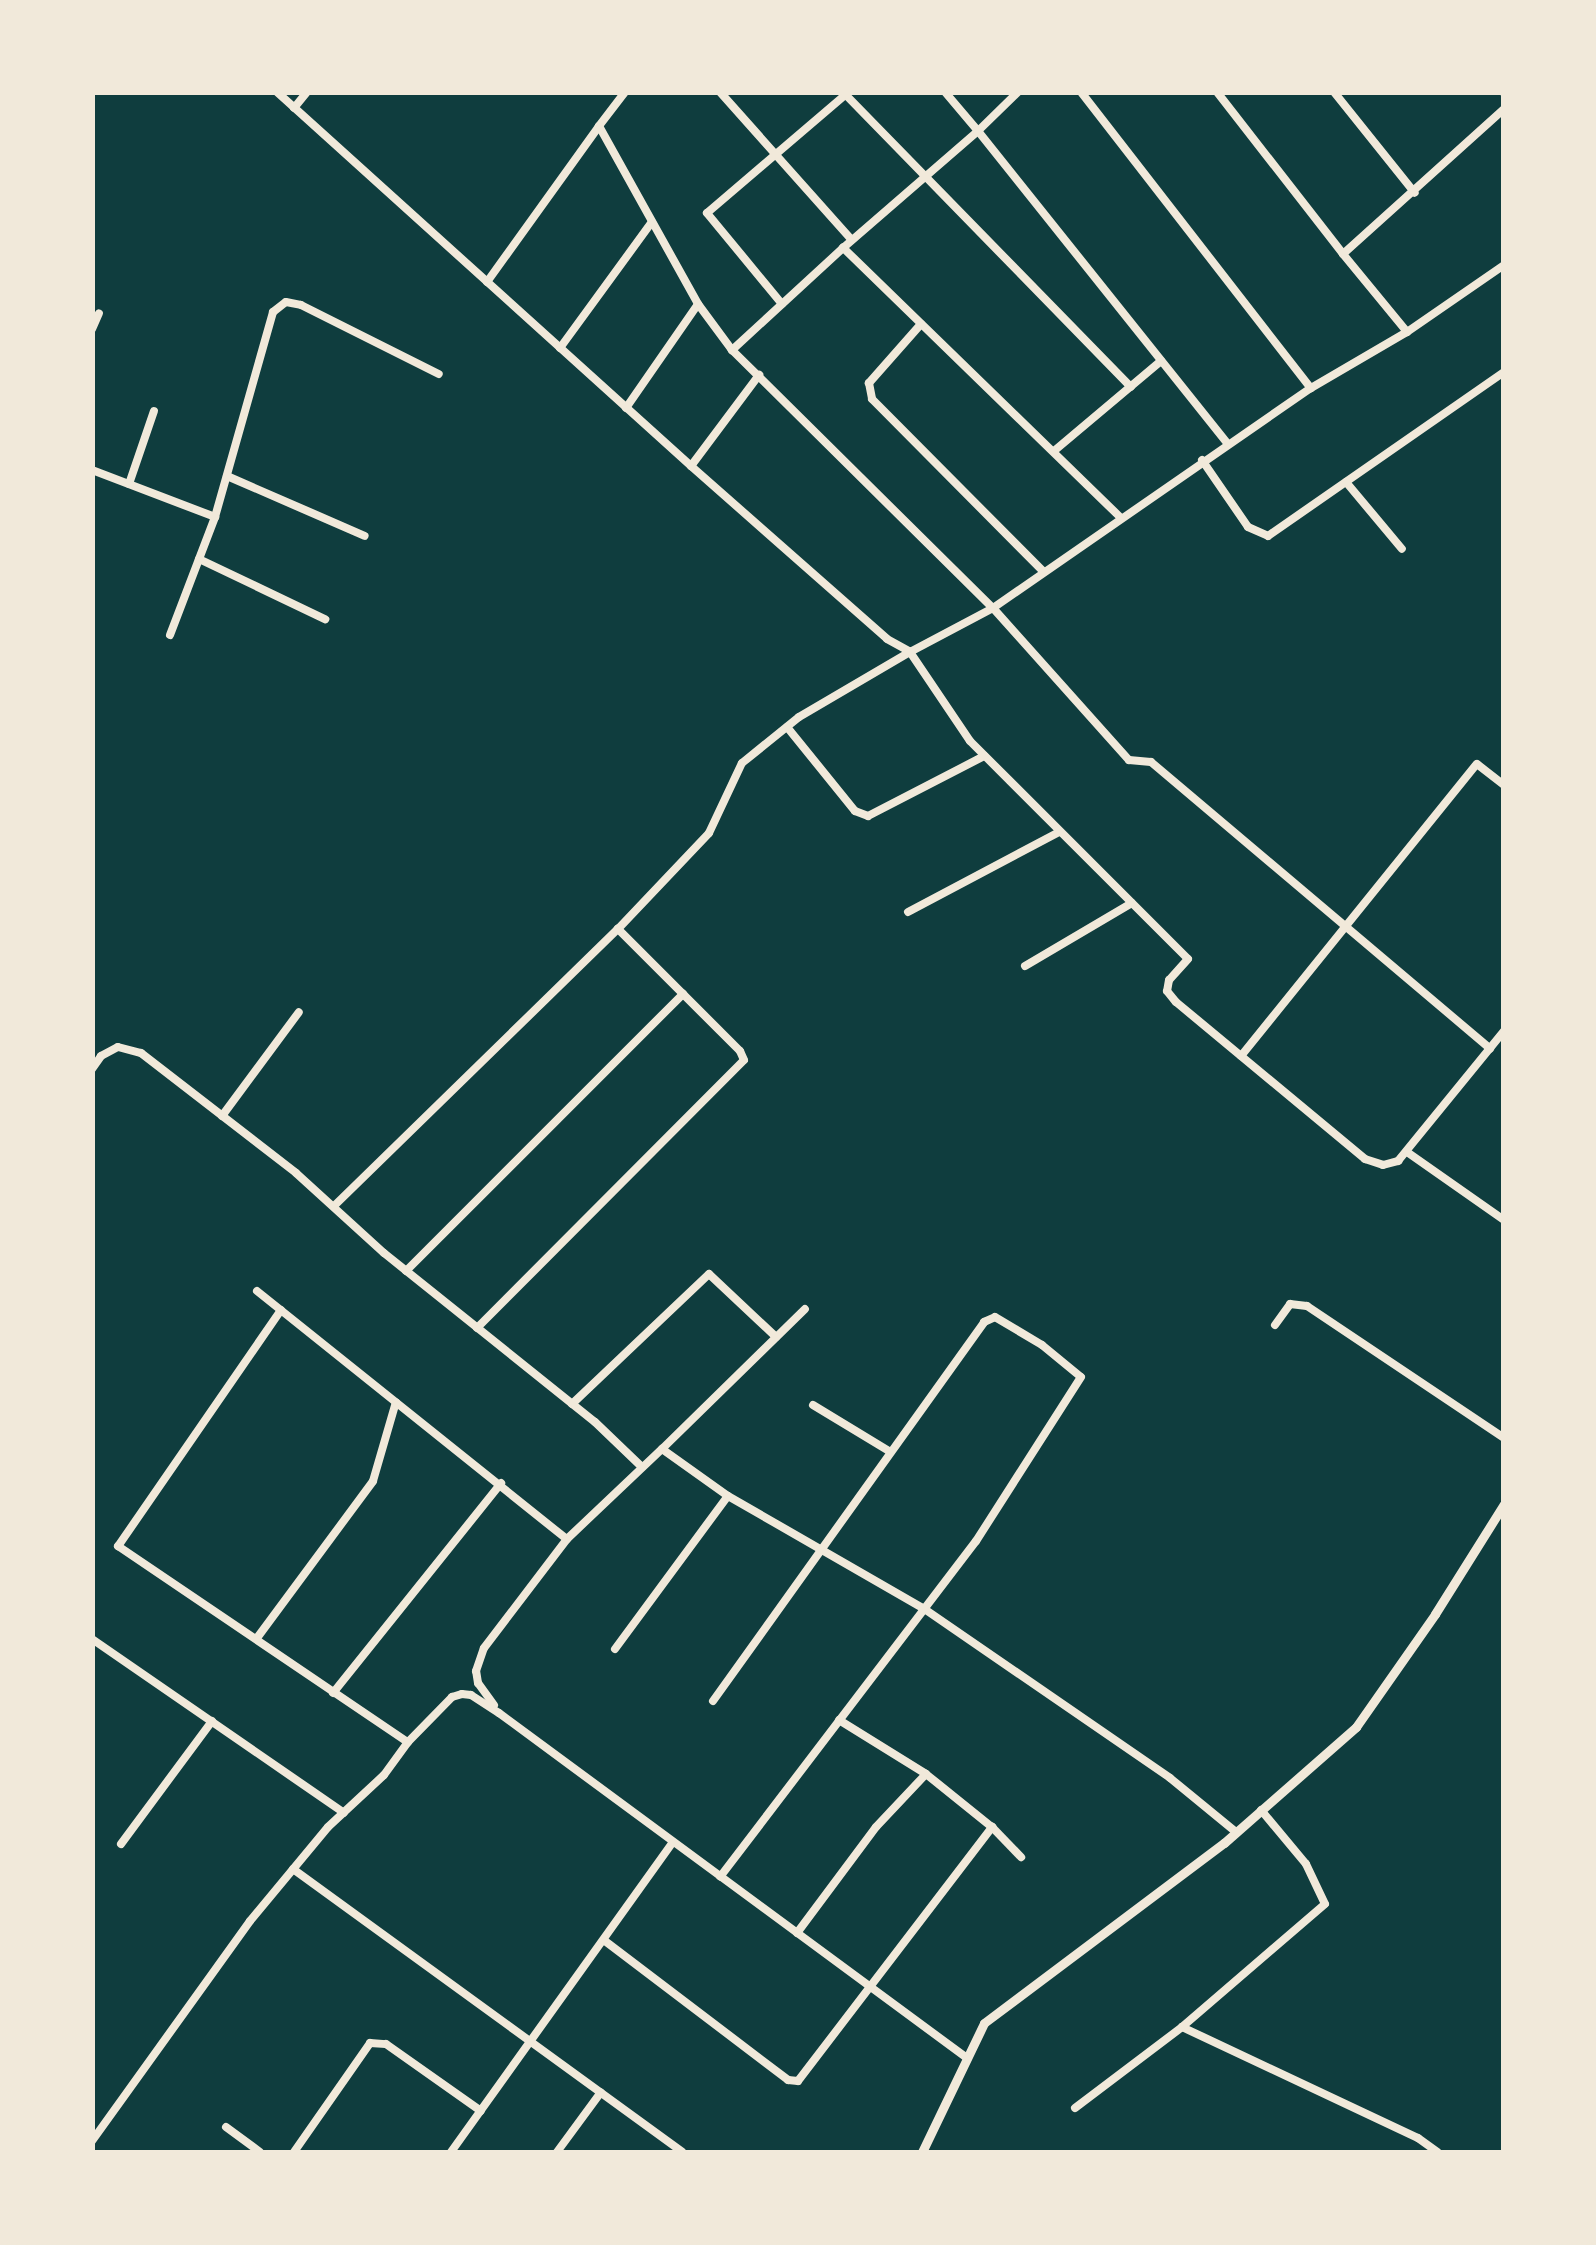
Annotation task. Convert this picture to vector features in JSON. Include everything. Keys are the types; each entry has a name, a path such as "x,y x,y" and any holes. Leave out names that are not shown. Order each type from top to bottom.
{"street":[{"path":"277,92 691,466 888,639 910,652 984,756 1188,959 1169,980 1168,991 1365,1158 1382,1165 1398,1161 1408,1152 1504,1031"},
{"path":"294,108 307,92"},
{"path":"488,282 625,92"},
{"path":"720,92 852,240"},
{"path":"945,92 1226,442"},
{"path":"732,350 1018,92"},
{"path":"1080,92 1311,388"},
{"path":"1218,92 1407,332"},
{"path":"1334,92 1415,192"},
{"path":"782,304 706,213 844,94 1130,387"},
{"path":"1343,254 1504,110"},
{"path":"598,126 698,304 732,350 993,608 1129,760 1152,762 1264,861 1293,878 1490,1048"},
{"path":"560,348 652,222"},
{"path":"843,248 1121,518"},
{"path":"334,1206 618,929 709,833 742,763 787,727 910,652 993,608 1226,442 1407,332 1504,265"},
{"path":"170,636 215,517 273,312 286,302 301,305 439,374"},
{"path":"626,408 698,304"},
{"path":"92,329 99,314"},
{"path":"922,324 869,383 872,399 1043,572"},
{"path":"1054,452 1161,361"},
{"path":"1202,460 1248,527 1268,536 1504,372"},
{"path":"691,466 759,375"},
{"path":"129,484 154,411"},
{"path":"92,470 215,517"},
{"path":"227,476 365,536"},
{"path":"1346,482 1402,549"},
{"path":"199,559 325,619"},
{"path":"787,727 854,811 868,816 984,756"},
{"path":"1241,1056 1478,764 1504,785"},
{"path":"908,912 1059,832"},
{"path":"1025,966 1132,904"},
{"path":"477,1328 740,1066 740,1051 618,929"},
{"path":"406,1271 683,994"},
{"path":"222,1116 299,1012"},
{"path":"92,1069 108,1051 129,1047 334,1206 406,1271 572,1404 642,1468"},
{"path":"1408,1152 1504,1220"},
{"path":"572,1404 710,1274 776,1337"},
{"path":"257,1291 567,1539"},
{"path":"1275,1325 1290,1304 1307,1306 1504,1438"},
{"path":"499,1713 478,1683 480,1658 567,1539 805,1309"},
{"path":"281,1310 118,1546 408,1742"},
{"path":"713,1700 984,1322 995,1317 1042,1345 1081,1376 976,1540 720,1877"},
{"path":"256,1638 373,1481 396,1402"},
{"path":"813,1404 889,1451"},
{"path":"662,1450 728,1496 923,1608 1170,1778 1236,1832"},
{"path":"333,1693 501,1483"},
{"path":"615,1650 728,1496"},
{"path":"922,2152 984,2024 1236,1832 1356,1727 1435,1614 1504,1504"},
{"path":"92,1639 344,1813"},
{"path":"92,2142 250,1921 293,1869 384,1775 408,1742 452,1697 471,1695 967,2058"},
{"path":"839,1720 926,1774 992,1826 1021,1857"},
{"path":"121,1844 212,1721"},
{"path":"797,1932 876,1827 926,1774"},
{"path":"1075,2108 1182,2027 1325,1904 1306,1864 1261,1810"},
{"path":"604,1941 788,2080 798,2081 806,2076 992,1826"},
{"path":"451,2152 672,1842"},
{"path":"293,1869 601,2092 669,2148 682,2152"},
{"path":"1182,2027 1418,2138 1437,2152"},
{"path":"294,2152 370,2043 386,2044 481,2111"},
{"path":"558,2152 601,2092"},
{"path":"226,2128 260,2152"}]}
